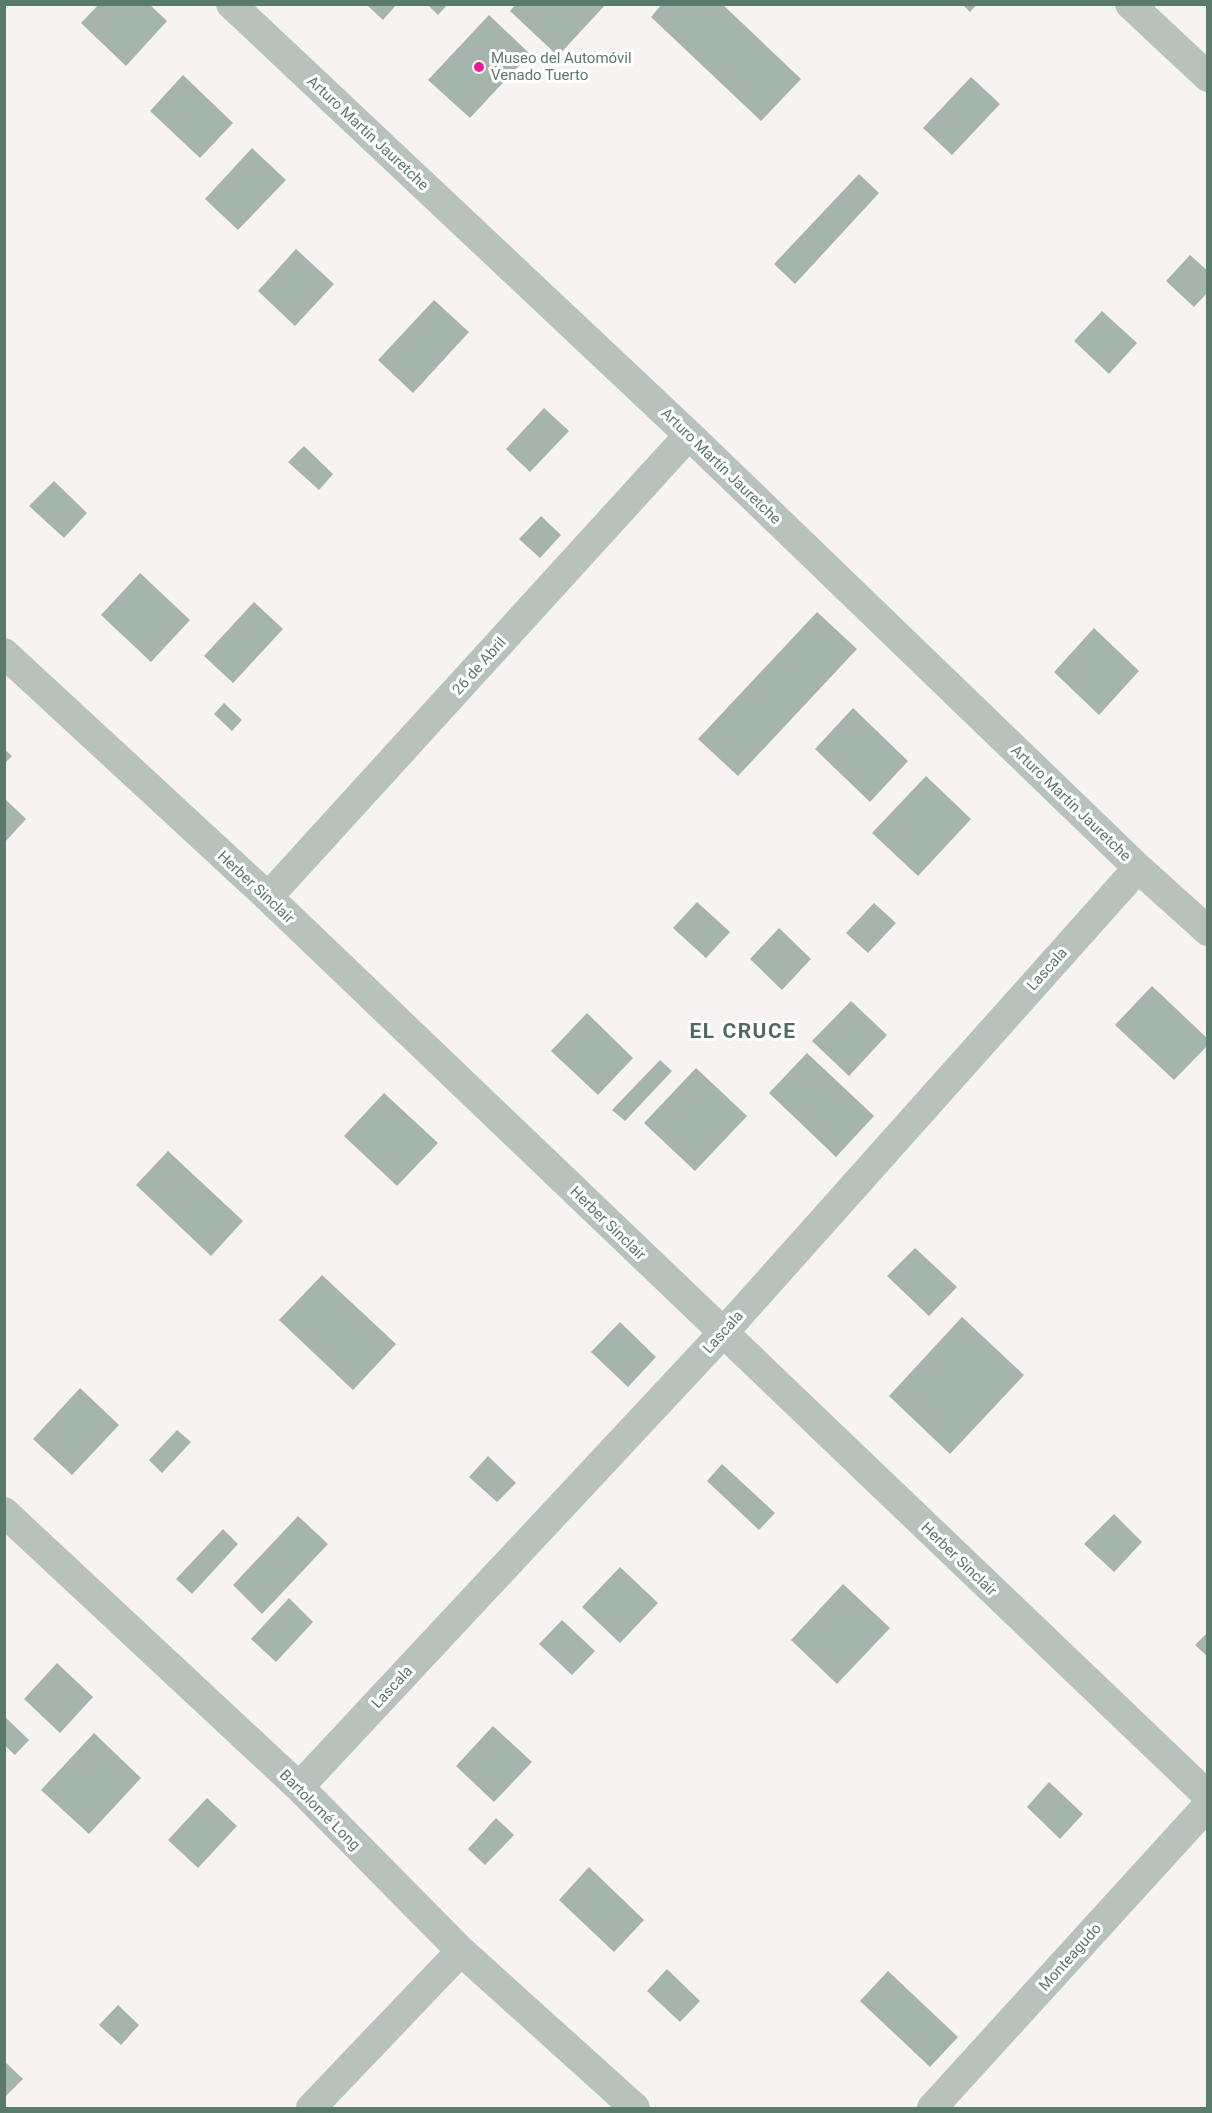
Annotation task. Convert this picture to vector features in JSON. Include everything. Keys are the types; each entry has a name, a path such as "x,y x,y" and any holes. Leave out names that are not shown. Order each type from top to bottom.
{"street":[{"path":"1130,4 1208,77"},
{"name":"Arturo Martín Jauretche","path":"236,6 689,435 1138,868 1208,931"},
{"name":"26 de Abril","path":"268,897 689,435"},
{"name":"Herber Sinclair","path":"4,653 268,897 1208,1796"},
{"name":"Lascala","path":"299,1787 723,1333 1138,868"},
{"name":"Bartolomé Long","path":"4,1512 299,1787 461,1951 635,2109"},
{"name":"Monteagudo","path":"932,2109 1208,1805"},
{"path":"311,2109 461,1951"}],"building":[{"path":"99,4 149,4 167,21 126,66 81,23"},
{"path":"366,4 397,4 383,20"},
{"path":"427,4 448,4 438,15"},
{"path":"516,4 606,4 558,56 510,11"},
{"path":"662,4 722,4 801,79 761,121 651,17"},
{"path":"962,4 977,4 970,12"},
{"name":"Museo del Automóvil Venado Tuerto","path":"489,15 530,54 470,118 428,80"},
{"path":"183,75 233,123 200,158 150,111"},
{"path":"971,77 1000,104 952,155 923,128"},
{"path":"252,148 286,180 238,230 205,199"},
{"path":"859,174 879,193 795,284 774,264"},
{"path":"296,249 334,284 295,326 258,291"},
{"path":"1190,255 1208,271 1208,292 1194,307 1166,281"},
{"path":"434,300 469,332 413,393 378,360"},
{"path":"1102,311 1137,343 1109,374 1074,341"},
{"path":"544,408 569,431 530,472 506,449"},
{"path":"304,446 333,474 319,490 288,462"},
{"path":"54,481 87,513 64,538 29,506"},
{"path":"541,516 561,535 540,558 519,539"},
{"path":"140,573 190,620 151,662 101,615"},
{"path":"254,602 283,629 233,683 204,656"},
{"path":"817,612 857,649 738,776 698,739"},
{"path":"1094,628 1139,671 1099,715 1054,672"},
{"path":"224,703 242,720 232,731 214,714"},
{"path":"853,708 908,761 870,802 815,749"},
{"path":"4,749 12,756 4,764"},
{"path":"926,776 971,819 918,876 872,833"},
{"path":"5,799 26,819 5,842"},
{"path":"697,902 730,932 706,958 673,928"},
{"path":"874,903 896,923 868,953 846,933"},
{"path":"779,928 811,959 782,990 750,959"},
{"path":"1152,986 1208,1039 1208,1045 1174,1080 1115,1025"},
{"path":"851,1001 887,1035 849,1076 812,1041"},
{"path":"587,1013 633,1058 598,1095 551,1051"},
{"path":"807,1053 874,1116 836,1157 769,1093"},
{"path":"660,1060 672,1071 625,1121 612,1110"},
{"path":"696,1068 747,1116 695,1171 644,1123"},
{"path":"384,1093 438,1143 397,1186 344,1136"},
{"path":"168,1151 243,1221 211,1256 136,1185"},
{"path":"915,1248 957,1287 929,1316 887,1276"},
{"path":"322,1275 396,1344 353,1390 279,1320"},
{"path":"962,1317 1024,1375 950,1454 889,1396"},
{"path":"620,1322 656,1357 628,1387 591,1352"},
{"path":"80,1388 119,1425 72,1475 33,1439"},
{"path":"177,1430 191,1442 162,1473 149,1460"},
{"path":"488,1456 516,1483 497,1502 469,1477"},
{"path":"722,1464 775,1513 759,1530 707,1481"},
{"path":"1114,1514 1142,1542 1114,1572 1084,1544"},
{"path":"298,1516 328,1544 262,1614 233,1585"},
{"path":"223,1529 238,1544 192,1594 176,1579"},
{"path":"620,1567 658,1603 620,1643 582,1607"},
{"path":"843,1584 890,1628 837,1684 791,1640"},
{"path":"289,1598 313,1622 276,1662 251,1639"},
{"path":"562,1620 595,1651 572,1675 539,1644"},
{"path":"1208,1632 1208,1657 1195,1645"},
{"path":"57,1663 93,1697 60,1733 24,1699"},
{"path":"4,1716 29,1740 15,1755 4,1745"},
{"path":"493,1726 532,1762 494,1802 456,1766"},
{"path":"94,1733 141,1778 89,1834 41,1790"},
{"path":"1049,1782 1083,1814 1060,1839 1027,1807"},
{"path":"207,1798 237,1826 198,1868 168,1840"},
{"path":"496,1818 514,1835 485,1865 468,1849"},
{"path":"589,1867 644,1920 614,1952 559,1900"},
{"path":"667,1969 700,2001 680,2022 647,1991"},
{"path":"888,1971 958,2037 930,2067 860,2001"},
{"path":"118,2005 139,2025 121,2045 99,2025"},
{"path":"4,2061 23,2079 4,2098"}],"place":[{"name":"Museo del Automóvil Venado Tuerto","path":"479,67"}],"district":[{"name":"EL CRUCE","path":"743,1031"}]}
